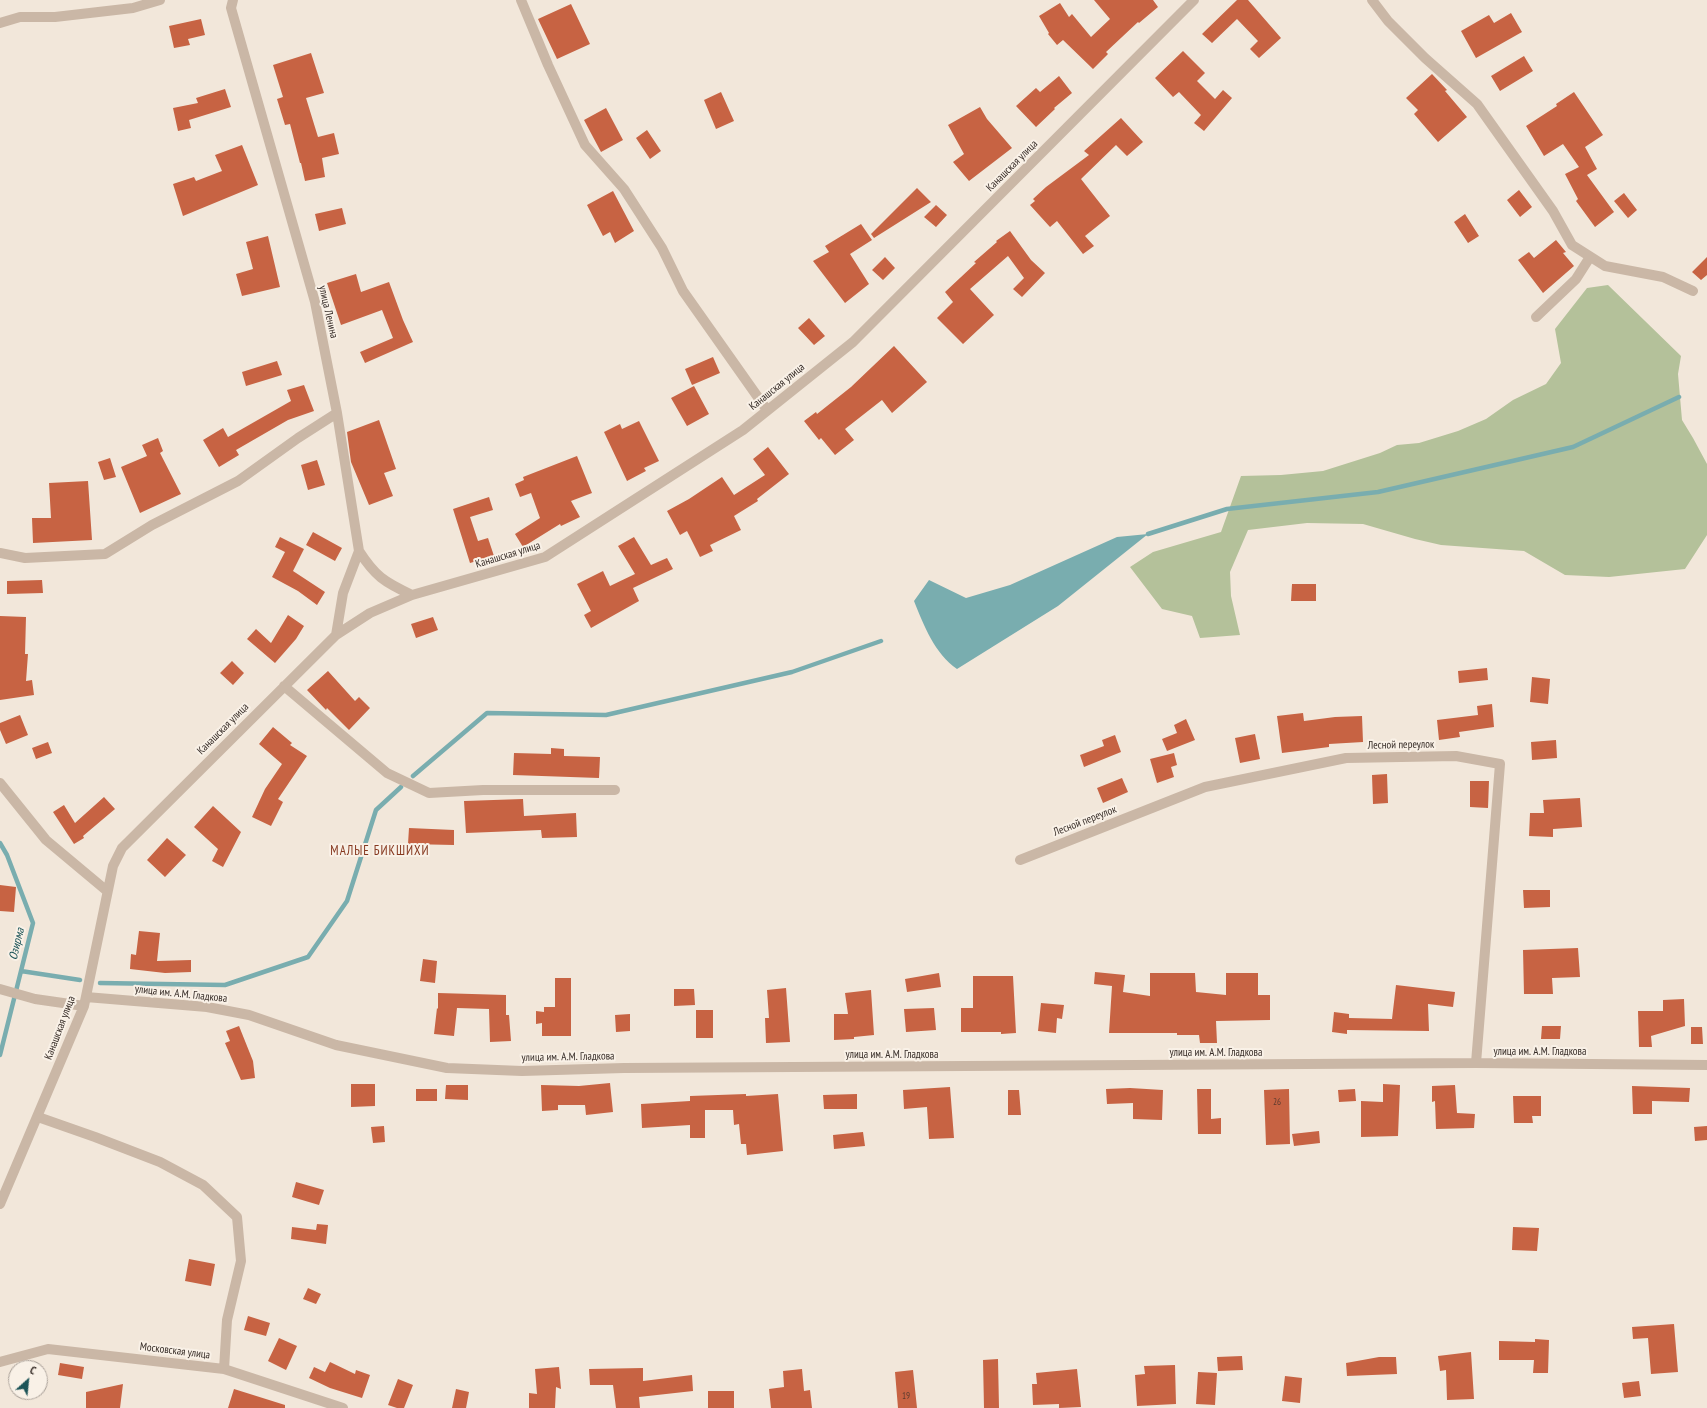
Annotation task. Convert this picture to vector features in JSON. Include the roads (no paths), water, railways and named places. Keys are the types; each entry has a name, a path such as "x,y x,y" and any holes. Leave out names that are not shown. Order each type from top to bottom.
{"street":[{"path":"0,23 20,17 55,17 133,8 160,0"},
{"name":"улица Ленина","path":"233,0 231,8 315,302 336,413 359,551"},
{"path":"521,0 548,65 585,145 624,189 662,248 683,291 767,410"},
{"name":"Канашская улица","path":"0,1204 38,1117 85,1002 113,866 122,848 336,635 370,613 412,595 545,557 744,430 853,342 1194,0"},
{"path":"1372,0 1388,22 1477,104 1553,211 1572,244 1605,266 1663,277 1693,290"},
{"path":"1536,317 1576,279 1590,257"},
{"path":"0,553 24,558 105,554 152,525 238,481 336,413"},
{"path":"359,551 371,569 390,585 412,595"},
{"path":"336,635 343,593 359,551"},
{"path":"284,686 387,772 429,793 483,790 615,790"},
{"name":"Лесной переулок","path":"1020,860 1206,787 1346,758 1456,756 1500,764 1476,1063"},
{"path":"0,783 46,840 107,891"},
{"name":"улица им. А.М. Гладкова","path":"0,989 35,998 85,1002 214,1008 249,1015 336,1045 448,1068 522,1071 632,1068 1476,1063 1707,1065"},
{"path":"38,1117 160,1162 203,1185 237,1217 241,1261 227,1320 224,1369"},
{"name":"Московская улица","path":"0,1362 48,1349 224,1369 343,1408"}],"water":[{"path":"1148,534 1058,606 957,669 942,656 936,647 926,630 914,601 929,580 966,598 1010,585 1117,537"}],"waterway":[{"path":"1148,534 1227,509 1378,492 1573,447 1679,397"},
{"path":"413,776 487,713 606,715 792,672 881,641"},
{"path":"100,983 225,985 308,957 347,901 376,810 401,787"},
{"name":"Озирма","path":"0,843 7,855 33,923 0,1055"},
{"path":"21,971 80,980"}],"district":[{"name":"МАЛЫЕ БИКШИХИ","path":"380,851"}]}
